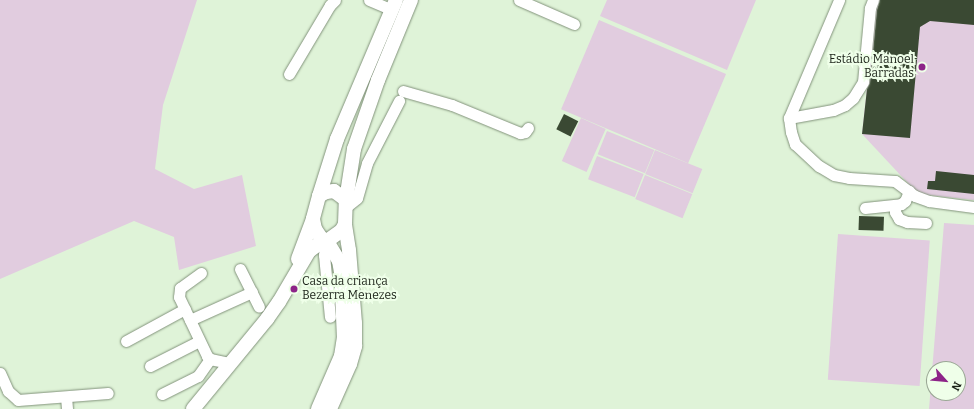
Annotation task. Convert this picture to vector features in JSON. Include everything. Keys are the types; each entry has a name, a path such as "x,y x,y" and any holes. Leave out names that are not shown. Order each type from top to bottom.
{"main road":[{"path":"330,409 350,364 356,335 349,250 345,224 346,204 354,149 378,80 411,0"},
{"path":"293,277 313,220 335,144 394,5"},
{"path":"319,196 326,192 334,191 346,204"},
{"path":"313,220 317,232 326,241 339,261 341,272 344,338 341,356 318,409"},
{"path":"193,409 229,363 267,319 309,251 337,235 345,224"}],"street":[{"path":"289,74 335,0"},
{"path":"369,0 394,5"},
{"path":"519,0 574,24"},
{"path":"839,0 789,118 795,144 819,166 834,175 849,178 895,181 909,192 940,204 974,207"},
{"path":"789,118 833,110 845,105 853,98 863,82 870,8 873,0"},
{"path":"346,204 357,198 367,162 401,96 452,105 520,133 525,132 528,128"},
{"path":"865,208 895,206 905,201 909,192"},
{"path":"895,206 895,212 899,218 907,222 926,223"},
{"path":"326,241 324,255 330,317"},
{"path":"240,269 259,307"},
{"path":"201,273 180,288 179,297 207,356 210,359 229,363"},
{"path":"190,320 252,292"},
{"path":"126,341 185,309"},
{"path":"150,366 199,341"},
{"path":"162,394 198,376 210,359"},
{"path":"0,373 8,391 18,400 108,393"},
{"path":"66,397 67,409"}],"shaded area":[{"path":"0,0 197,0 163,105 155,169 194,189 242,175 256,246 179,270 174,237 134,221 0,279"},
{"path":"607,0 756,0 727,70 600,16"},
{"name":"Estádio Manoel Barradas","path":"876,0 974,0 974,200 918,194 862,134"},
{"path":"599,20 726,74 688,163 561,109"},
{"path":"581,118 606,129 587,172 562,161"},
{"path":"607,131 654,150 645,173 598,154"},
{"path":"655,150 702,169 693,193 645,174"},
{"path":"597,156 644,174 635,197 588,179"},
{"path":"645,175 692,194 683,218 635,199"},
{"path":"944,223 974,225 974,409 929,409 930,401 966,401 966,361 933,361"},
{"path":"838,234 930,240 920,386 828,380"}],"building":[{"path":"880,0 974,0 974,25 930,21 920,27 910,138 862,134 867,89 870,83 877,10"},
{"path":"564,114 578,121 571,136 556,129"},
{"path":"936,171 974,175 974,194 927,189 928,181 935,181"},
{"path":"859,216 884,217 883,231 859,230"}],"place":[{"name":"Estádio Manoel Barradas","path":"922,67"},
{"name":"Casa da criança Bezerra Menezes","path":"294,289"}]}
